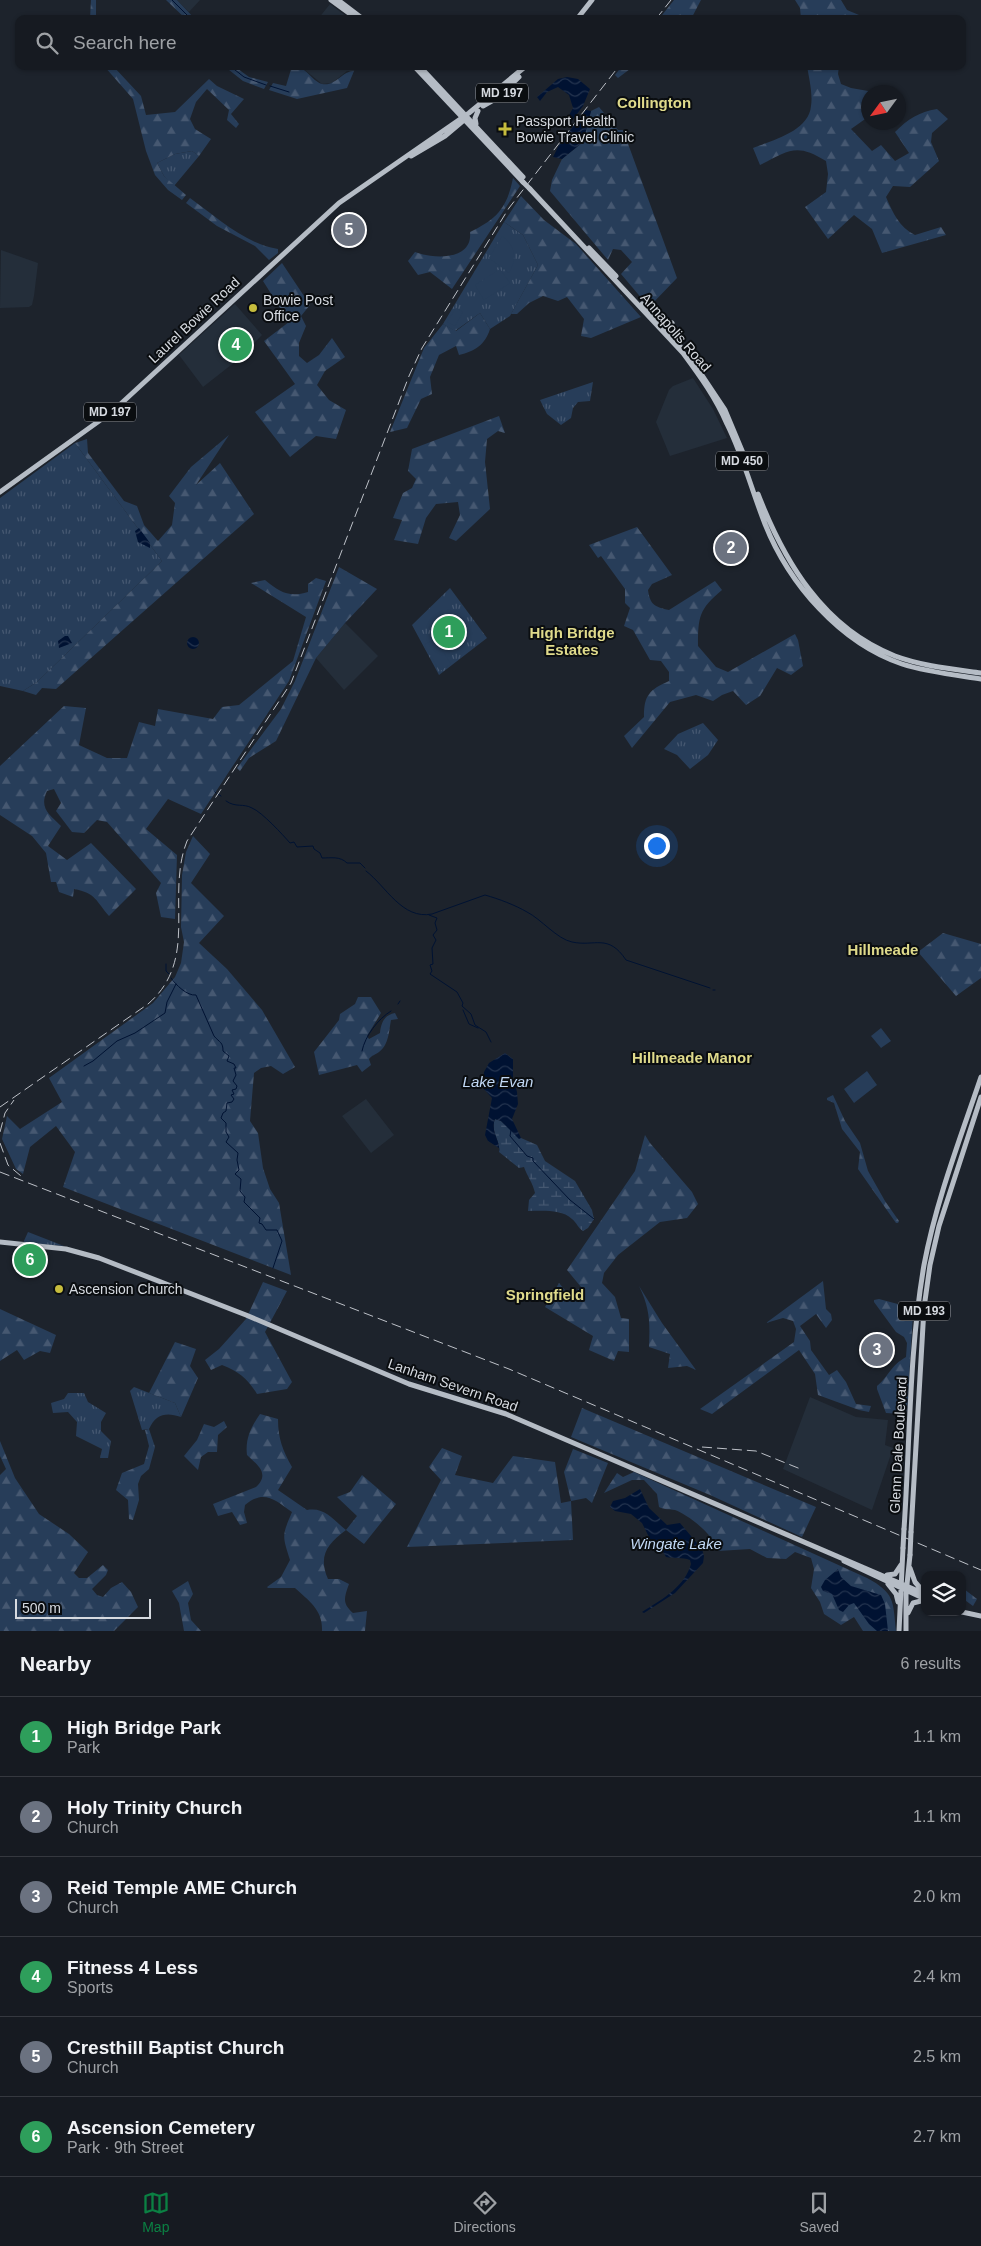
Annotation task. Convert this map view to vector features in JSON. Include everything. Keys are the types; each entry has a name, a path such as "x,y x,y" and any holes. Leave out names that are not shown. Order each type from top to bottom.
{"main road":[{"path":"331,0 352,15"},
{"path":"338,0 358,15"},
{"path":"580,15 592,0"},
{"name":"Annapolis Road","path":"418,70 477,129 671,336 706,379 725,410 739,440 772,531 794,571 813,596 848,629 882,650 920,664 981,674"},
{"name":"Annapolis Road","path":"423,70 466,118"},
{"name":"Laurel Bowie Road","path":"400,161 425,149 456,128 521,70"},
{"name":"Laurel Bowie Road","path":"0,492 112,411 326,214 359,188 497,98 526,70"},
{"path":"497,98 497,94 503,86"},
{"path":"456,128 466,126 477,129 475,121 478,110"},
{"name":"Annapolis Road","path":"531,187 683,353 703,381 730,430 774,543 800,584 819,607 855,640 894,660 920,668 981,679"},
{"path":"671,336 668,328 672,323"},
{"name":"Glenn Dale Boulevard","path":"904,1587 903,1548 916,1336 925,1265 940,1198 981,1077"},
{"name":"Glenn Dale Boulevard","path":"904,1587 910,1554 924,1308 930,1265 940,1226 981,1097"},
{"name":"Lanham Severn Road","path":"0,1242 78,1251 246,1314 410,1384 506,1414 817,1548 904,1587 921,1597"},
{"path":"869,1571 895,1575 900,1568 903,1548"},
{"path":"910,1554 913,1578 921,1588"},
{"path":"869,1571 886,1582 894,1592 898,1603 899,1621"},
{"name":"Lanham Severn Road","path":"904,1587 921,1592"},
{"name":"MD 193","path":"899,1631 904,1587"},
{"name":"MD 193","path":"904,1587 906,1631"},
{"path":"906,1631 910,1606 914,1602 921,1600"},
{"path":"966,1611 978,1615"}],"shaded area":[{"path":"177,0 200,0 189,12"},
{"path":"330,4 345,15 321,15"},
{"path":"305,70 354,70 347,71 332,83 322,84"},
{"path":"1,250 38,263 34,296 32,305 29,307 0,308"},
{"path":"235,304 262,335 240,358 203,387 179,355"},
{"path":"693,378 713,409 727,438 670,456 656,422 669,390 673,386"},
{"path":"345,623 378,656 344,690 316,658"},
{"path":"366,1099 394,1135 371,1153 342,1116"},
{"path":"810,1397 856,1417 888,1420 885,1445 893,1448 872,1510 783,1469"}],"green space":[{"path":"91,0 96,0 96,15 90,15"},
{"path":"166,0 177,0 191,15 182,15"},
{"path":"674,0 701,0 693,15 662,15"},
{"path":"795,0 841,0 847,10 859,15 801,15 800,8"},
{"path":"108,70 117,70 141,96 146,115 175,112 209,79 217,86 244,99 231,114 239,124 236,128 227,120 229,110 207,89 196,102 190,119 195,129 211,139 199,156 192,151 175,154 157,163 164,176 186,195 182,200 168,190 155,175 146,151 133,99"},
{"path":"229,70 239,70 249,77 268,82 264,89 243,81"},
{"path":"291,70 304,70 314,80 322,84 331,83 346,73 354,71 347,88 297,99 269,90 273,83 286,86"},
{"path":"619,70 629,70 618,78 615,75"},
{"path":"808,70 838,70 841,84 861,90 861,122 851,129 872,151 881,145 895,161 909,153 895,132 897,130 906,130 906,122 919,114 937,109 948,119 932,133 931,142 939,161 910,187 893,186 886,197 897,219 909,232 915,235 941,227 946,235 882,253 872,229 854,215 828,239 805,207 826,192 828,174 826,161 816,155 799,150 785,153 760,165 753,148 780,138 804,122 809,115 811,96"},
{"path":"599,107 618,130 623,130 677,278 649,307 621,274 632,262 621,250 613,249 608,260 550,191 552,180 562,159 583,142 591,111"},
{"path":"192,151 199,156 174,186 164,176 157,163 175,154"},
{"path":"513,178 520,186 452,289 430,272 418,275 408,261 415,252 432,256 459,253 469,241 470,232 494,217 504,205"},
{"path":"521,196 544,220 576,244 641,317 591,338 581,336 584,319 567,297 558,301 543,296 529,303 517,314 511,314 538,265 523,235 504,222"},
{"path":"190,198 243,236 278,249 278,253 269,260 255,246 217,226 186,203"},
{"path":"504,222 523,235 538,265 510,316 490,329 480,313 455,331 443,324"},
{"path":"502,236 510,244 514,253 512,268 509,273 489,258"},
{"path":"282,263 310,305 301,316 306,326 299,343 299,356 307,363 319,355 332,338 345,357 325,371 317,385 329,400 346,410 336,439 316,436 290,457 255,412 295,384 264,341 289,322 263,281"},
{"path":"500,269 510,283 484,300 475,285"},
{"path":"456,308 463,312 455,326 447,322"},
{"path":"480,313 490,329 479,347 459,355 456,346 439,355 430,377 432,394 421,399 407,428 390,432 424,348 443,324 456,331"},
{"path":"593,382 590,401 578,402 573,408 571,418 561,425 547,414 540,400"},
{"path":"499,416 505,433 498,431 487,439 485,462 490,509 456,541 449,538 460,515 458,502 436,504 426,518 418,544 394,540 402,520 393,518 403,493 412,488 416,479 408,471 412,449"},
{"path":"229,435 196,485 220,463 254,514 56,689 42,688 36,695 23,691 37,682 162,561 75,443 87,439 88,453 124,501 137,506 144,525 158,541 172,525 175,503 169,496 191,467"},
{"path":"75,443 162,561 37,682 23,691 0,686 0,498"},
{"path":"637,527 672,575 652,584 648,590 650,599 654,604 669,610 715,581 722,590 704,608 699,628 698,646 716,667 728,672 795,634 803,666 791,675 777,668 760,696 746,705 733,691 713,701 696,695 670,702 632,748 624,736 644,717 645,703 649,694 657,687 669,681 669,672 661,661 650,660 633,630 624,626 630,608 625,603 625,589 601,556 598,558 589,545"},
{"path":"339,567 377,589 316,658 276,741 249,758 240,771 237,768 281,709 295,681"},
{"path":"316,578 326,581 289,681 201,814 168,799 146,829 177,855 175,919 161,917 156,893 161,883 107,822 97,820 84,833 72,832 56,811 61,803 54,789 47,791 44,802 46,810 61,826 48,846 67,860 91,843 136,889 109,916 95,898 87,893 74,889 73,897 59,892 56,882 51,882 46,853 32,836 0,815 0,766 64,706 86,708 79,745 107,758 127,758 139,722 155,726 158,709 213,719 222,707 239,705 293,661 306,617 251,583 265,580 285,593 301,594 308,592 308,584"},
{"path":"450,588 487,638 439,675 412,625"},
{"path":"435,639 451,664 440,671 424,645"},
{"path":"703,723 718,740 708,755 690,769 677,755 664,749 678,734"},
{"path":"193,836 210,854 191,883 224,916 199,943 227,969 262,1010 295,1067 283,1074 271,1066 261,1068 254,1073 250,1121 258,1133 263,1168 270,1189 279,1203 291,1275 63,1187 75,1152 56,1126 30,1147 23,1174 16,1169 2,1139 7,1116 20,1129 62,1102 49,1078 153,1003 175,977 181,963 184,942 181,927 182,875 186,852"},
{"path":"943,933 981,944 981,978 956,996 918,952"},
{"path":"358,997 371,997 381,1013 367,1036 369,1039 380,1033 384,1020 395,1013 398,1019 391,1020 385,1045 369,1059 371,1065 362,1072 357,1065 319,1075 314,1052 339,1020 340,1014 355,1004"},
{"path":"881,1028 891,1041 881,1048 871,1036"},
{"path":"867,1071 877,1085 854,1103 844,1089"},
{"path":"833,1095 845,1121 860,1143 868,1171 899,1221 898,1223 896,1223 858,1169 860,1152 842,1129 834,1103 827,1100 827,1098"},
{"path":"495,1119 501,1121 521,1138 537,1145 545,1161 575,1181 592,1210 594,1219 588,1228 583,1231 572,1219 563,1214 552,1211 528,1211 529,1200 535,1193 533,1186 524,1167 519,1168 499,1152 499,1144 494,1128"},
{"path":"645,1135 692,1192 698,1204 687,1218 660,1222 618,1255 604,1273 602,1283 615,1297 621,1318 629,1319 629,1352 618,1351 614,1361 589,1350 593,1336 545,1307 559,1283 570,1296 581,1287 567,1270 635,1171"},
{"path":"28,1232 64,1246 23,1243"},
{"path":"823,1281 826,1309 831,1314 832,1320 826,1328 816,1314 800,1326 810,1341 811,1350 829,1375 837,1370 846,1382 856,1404 871,1406 869,1412 818,1395 815,1374 799,1350 712,1414 700,1409 794,1342 796,1329 793,1321 783,1318 766,1323"},
{"path":"263,1282 287,1291 265,1332 292,1382 287,1389 257,1394 250,1384 238,1373 222,1365 211,1370 205,1360 219,1349 246,1319"},
{"path":"639,1286 662,1323 696,1370 687,1366 668,1368 670,1354 649,1347 648,1316"},
{"path":"879,1299 909,1307 913,1314 907,1410 904,1414 886,1413 877,1389 877,1386 893,1367 906,1357 907,1343 904,1337 896,1332 874,1302 874,1300"},
{"path":"0,1309 56,1335 50,1353 40,1351 24,1360 17,1350 0,1361"},
{"path":"175,1342 196,1349 190,1366 198,1378 181,1417 175,1403 149,1393"},
{"path":"134,1387 175,1403 181,1417 166,1415 158,1417 149,1429 142,1430 130,1391"},
{"path":"68,1393 84,1393 88,1402 106,1413 101,1422 101,1431 111,1441 108,1458 100,1458 102,1449 76,1436 77,1422 68,1412 53,1413 51,1403 64,1399"},
{"path":"582,1408 816,1507 802,1537 710,1495 571,1437"},
{"path":"260,1414 278,1419 282,1444 292,1467 278,1490 307,1510 324,1512 346,1530 334,1540 326,1551 324,1557 325,1571 328,1579 339,1579 349,1584 345,1600 353,1613 367,1611 365,1631 322,1631 318,1612 295,1588 267,1587 281,1577 290,1560 284,1536 292,1512 275,1500 264,1497 252,1500 245,1505 244,1512 247,1523 240,1525 232,1512 218,1516 213,1504 256,1487 260,1482 262,1473 258,1465 247,1455 247,1444 249,1433"},
{"path":"224,1421 227,1427 218,1435 217,1452 208,1452 201,1457 198,1470 184,1456 197,1440 204,1424 214,1427"},
{"path":"149,1429 155,1447 149,1469 141,1476 138,1484 139,1500 133,1520 129,1519 128,1500 116,1490 122,1473 144,1464 149,1446 145,1430"},
{"path":"0,1441 15,1478 39,1514 69,1534 88,1552 74,1573 79,1578 87,1578 103,1565 108,1570 106,1575 92,1589 97,1595 103,1597 111,1588 122,1582 131,1592 138,1607 114,1631 0,1631 0,1475 6,1469 0,1456"},
{"path":"442,1448 462,1456 455,1475 493,1483 513,1456 555,1462 561,1503 571,1501 573,1540 407,1547 441,1480 429,1467"},
{"path":"573,1449 608,1463 592,1503 586,1498 571,1501 564,1472"},
{"path":"634,1472 876,1583 888,1593 891,1599 896,1631 863,1631 854,1617 841,1625 824,1614 820,1602 811,1588 814,1569 811,1558 795,1552 786,1559 767,1558 750,1549 718,1551 712,1539 694,1521 675,1510 659,1507 657,1494 644,1480 632,1480 604,1493 617,1473 623,1477"},
{"path":"362,1475 396,1504 364,1544 346,1530 357,1516 337,1497 350,1492"},
{"path":"188,1581 193,1594 188,1603 191,1620 201,1631 184,1631 179,1603 172,1591"},
{"path":"966,1591 977,1599 973,1606 966,1601"}],"water":[{"path":"567,77 578,79 590,89 583,106 567,127 567,119 573,108 569,95 558,87 547,92 540,101 537,97 558,79"},
{"path":"586,110 591,111 583,142 562,159 553,157 559,145"},
{"path":"139,528 150,543 150,548 138,542 135,531"},
{"path":"68,636 72,643 59,648 58,641"},
{"path":"193,637 199,643 193,649 187,643"},
{"name":"Lake Evan","path":"505,1053 513,1059 513,1078 517,1092 518,1104 512,1119 521,1138 519,1139 501,1121 495,1119 494,1128 499,1148 488,1141 485,1135 492,1098 482,1087 484,1072 489,1063"},
{"name":"Wingate Lake","path":"640,1489 649,1508 667,1525 680,1523 702,1549 704,1556 703,1563 675,1593 644,1613 642,1612 679,1585 691,1564 690,1560 687,1559 666,1557 659,1545 650,1539 642,1523 631,1514 615,1511 610,1507 613,1501 625,1498"},
{"path":"838,1569 841,1577 851,1586 881,1595 885,1604 888,1631 877,1631 869,1624 854,1603 849,1605 843,1612 839,1610 832,1594 823,1591 821,1587 825,1580"}],"waterway":[{"path":"172,0 187,15"},
{"path":"235,70 244,77 266,85"},
{"path":"270,86 289,92"},
{"path":"226,801 256,810 290,843 294,842 297,847 313,846 322,858 335,858 347,863 360,863 365,868"},
{"path":"366,871 395,900 412,912 432,914 485,895 507,902 527,912 566,940 580,943 607,944 613,946 626,960 710,988"},
{"path":"429,915 437,918 435,923 437,930 433,935 436,940 432,948 433,964 430,965 432,971 430,974 457,992 463,1003 462,1006 471,1014 475,1025 486,1032 491,1042"},
{"path":"166,964 166,971 169,974"},
{"path":"171,978 185,992 196,995 214,1036 222,1044 223,1051 229,1056 227,1061 234,1064 236,1068 234,1068 236,1075 233,1081 237,1086 236,1089 232,1090 234,1094 231,1095 234,1099 232,1102 227,1103 226,1111 221,1118 226,1123 226,1132 229,1137 226,1142 238,1153 239,1170 235,1174 241,1179 240,1191 245,1197 244,1202 260,1218 259,1223 266,1230 277,1230 282,1241 273,1268"},
{"path":"84,1066 117,1041 135,1033 165,1013 167,1002 176,984"},
{"path":"463,1010 469,1024 478,1028"},
{"path":"362,1051 373,1028 391,1011"},
{"path":"511,1130 510,1136 527,1156 533,1158 533,1161 570,1200 594,1219"}],"railway":[{"path":"659,15 671,0"},
{"path":"0,1107 148,1004 164,986 173,967 177,947 181,862 187,841 291,683 409,376 422,348 509,208 616,70"},
{"path":"0,1132 5,1113 14,1100"},
{"path":"0,1143 8,1165 21,1176"},
{"path":"0,1172 509,1369 981,1570"},
{"path":"702,1447 756,1451 803,1470"}],"place":[{"name":"Passport Health Bowie Travel Clinic","path":"505,129"},
{"name":"Cresthill Baptist Church","path":"349,230"},
{"name":"Bowie Post Office","path":"253,308"},
{"name":"Fitness 4 Less","path":"236,345"},
{"name":"Holy Trinity Church","path":"731,548"},
{"name":"High Bridge Park","path":"449,632"},
{"name":"Ascension Cemetery","path":"30,1260"},
{"name":"Ascension Church","path":"59,1289"},
{"name":"Reid Temple AME Church","path":"877,1350"}],"district":[{"name":"Collington","path":"654,102"},
{"name":"High Bridge Estates","path":"572,640"},
{"name":"Hillmeade","path":"883,949"},
{"name":"Hillmeade Manor","path":"692,1057"},
{"name":"Springfield","path":"545,1294"}]}
